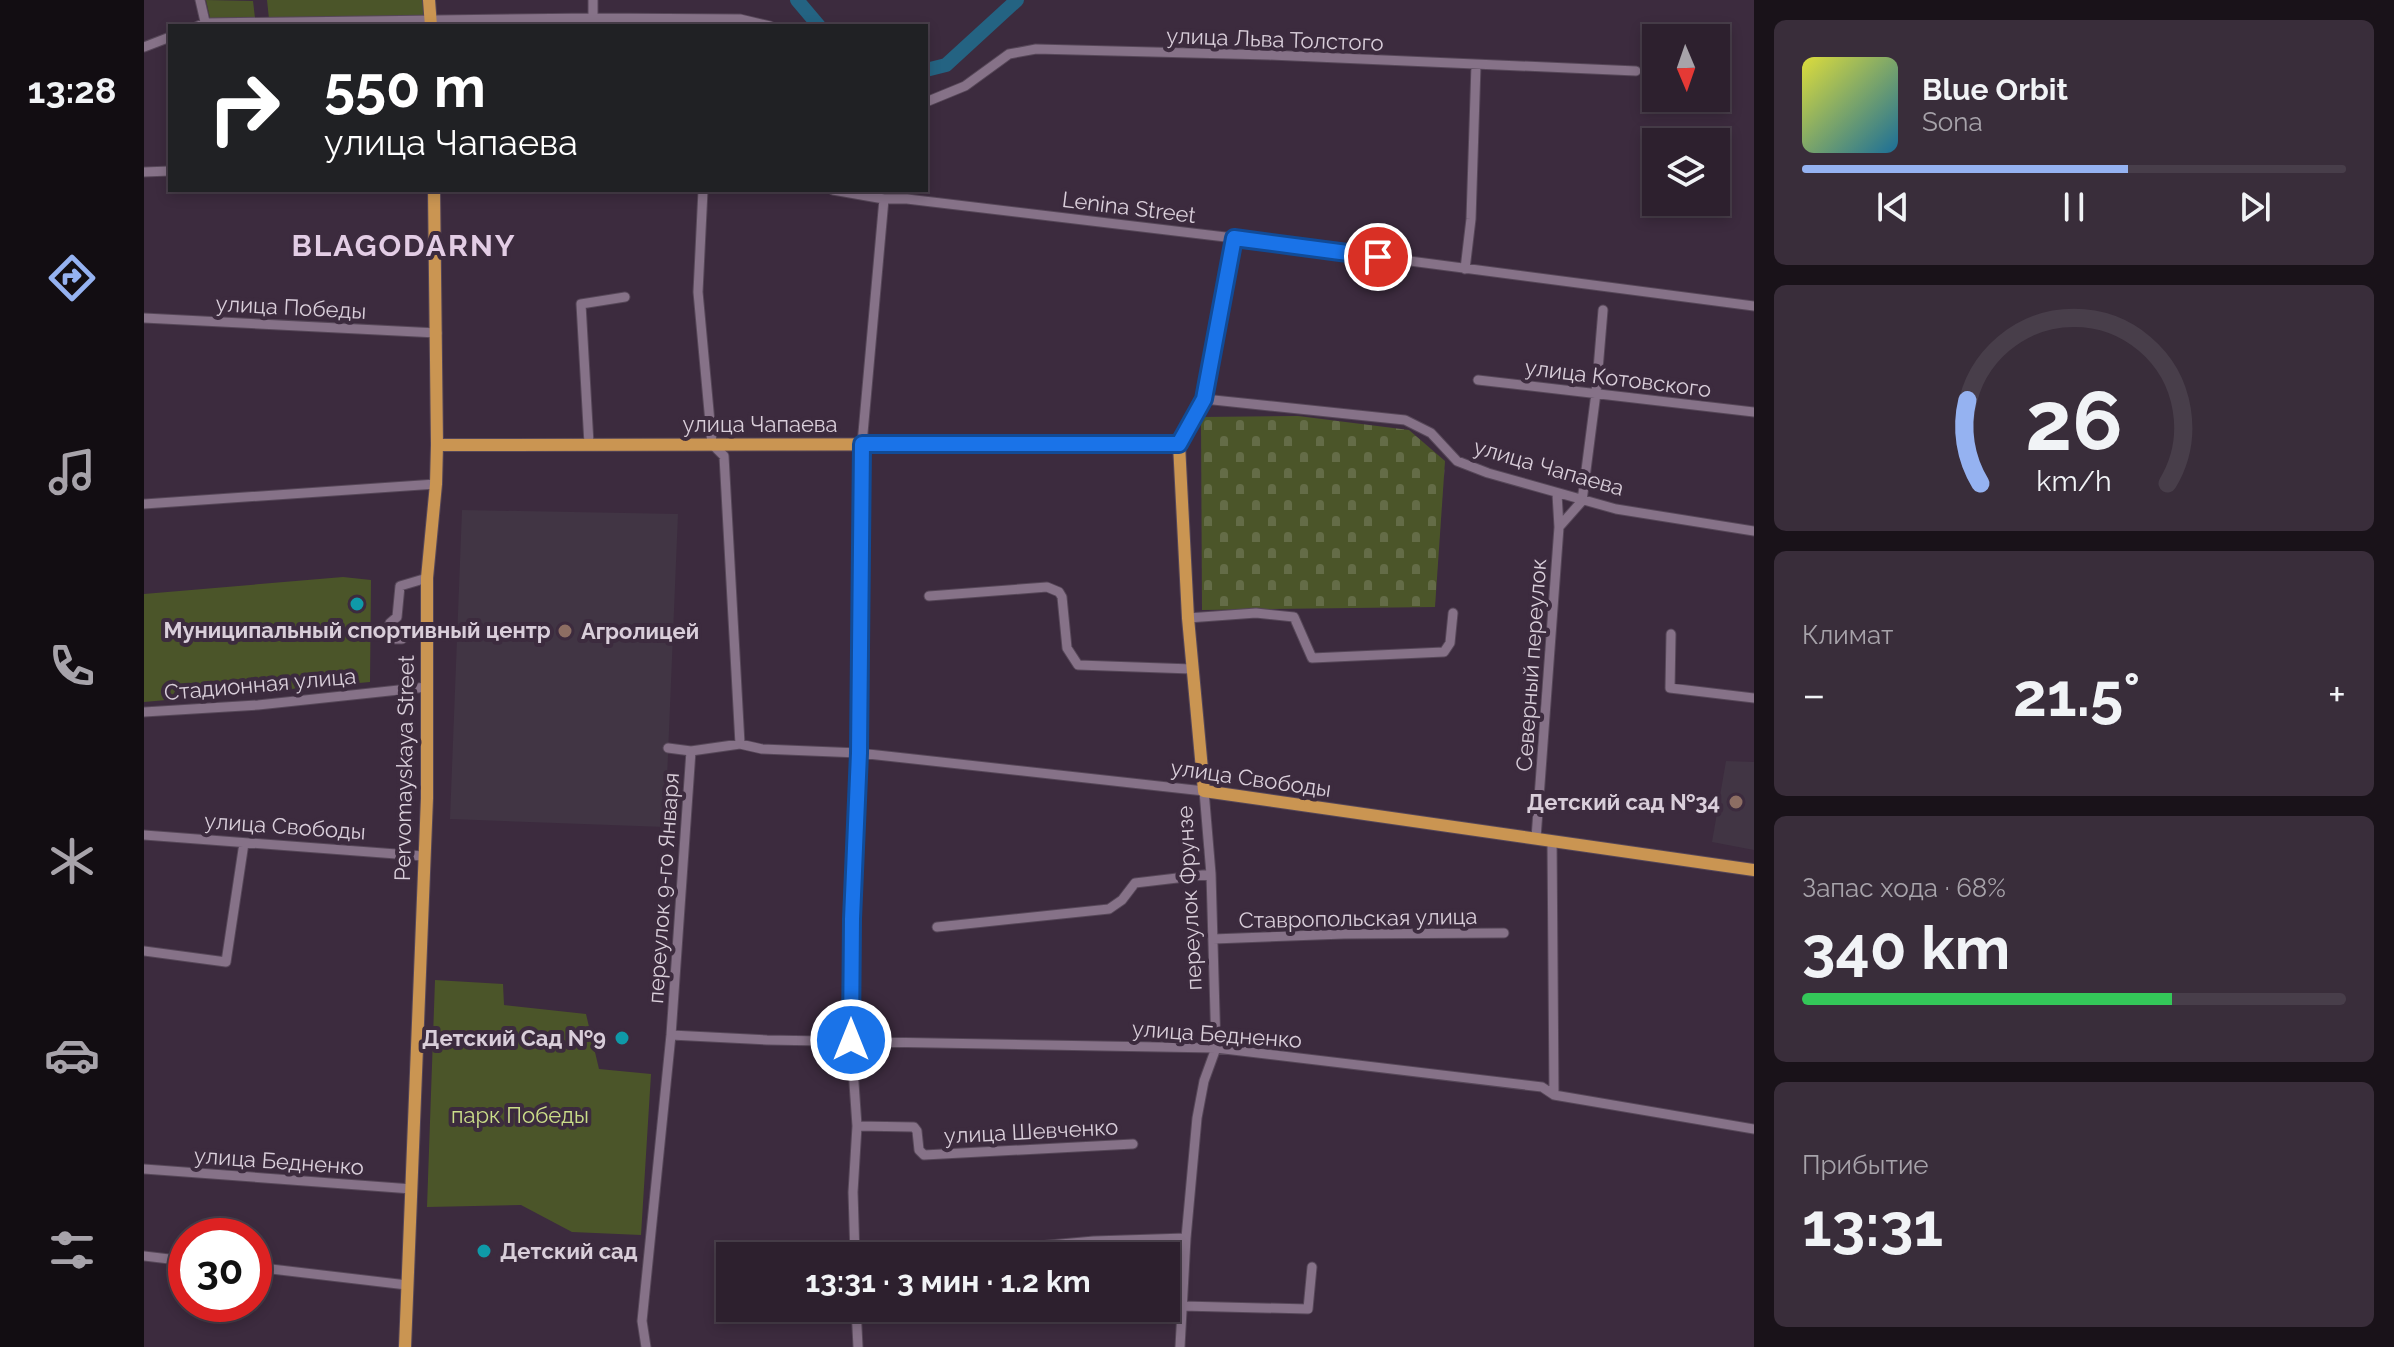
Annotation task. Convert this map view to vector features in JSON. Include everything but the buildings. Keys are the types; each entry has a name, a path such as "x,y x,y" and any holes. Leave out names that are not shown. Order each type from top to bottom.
{"main road":[{"path":"429,0 430,22"},
{"name":"Pervomayskaya Street","path":"405,1347 427,798 427,578 437,445 434,192"},
{"name":"улица Чапаева","path":"437,445 1179,444"},
{"name":"переулок Фрунзе","path":"1179,444 1188,618 1204,791"},
{"name":"улица Свободы","path":"1204,791 1754,870"}],"street":[{"path":"200,0 204,24"},
{"path":"593,0 593,18"},
{"path":"279,24 593,18 710,23 740,19 761,24"},
{"path":"144,47 168,38"},
{"name":"улица Льва Толстого","path":"928,101 965,86 1009,54 1036,49 1269,55 1636,71"},
{"path":"1465,269 1471,219 1476,65"},
{"path":"144,172 168,171"},
{"path":"703,192 698,292 712,444 724,456 740,744"},
{"name":"Lenina Street","path":"844,192 884,199 907,195 1754,306"},
{"path":"855,1242 853,1192 857,1126 851,1040 852,919 859,753 862,444 884,199"},
{"path":"1179,444 1204,399 1234,238"},
{"path":"589,444 581,304 625,297"},
{"path":"1559,527 1582,501 1603,310"},
{"name":"улица Победы","path":"144,318 437,333"},
{"name":"улица Котовского","path":"1478,380 1754,412"},
{"name":"улица Чапаева","path":"1204,399 1405,420 1431,433 1457,461 1488,473 1616,509 1754,531"},
{"path":"144,504 436,484"},
{"name":"Северный переулок","path":"1536,838 1559,527 1557,494"},
{"path":"426,629 408,632 402,639 387,636 390,623 397,617 400,586 427,578"},
{"path":"929,596 1047,587 1059,592 1062,597 1067,648 1078,665 1192,669"},
{"path":"1188,618 1256,613 1294,617 1312,658 1377,657 1444,652 1450,643 1453,613"},
{"path":"1671,634 1670,688 1754,698"},
{"name":"Стадионная улица","path":"144,712 258,705 427,687"},
{"name":"улица Свободы","path":"740,744 762,749 859,753 1204,791"},
{"name":"переулок 9-го Января","path":"646,1347 642,1321 671,1035 691,751 740,744"},
{"path":"668,748 691,751"},
{"name":"переулок Фрунзе","path":"1180,1347 1197,1118 1204,1081 1216,1048 1211,874 1204,791"},
{"name":"улица Свободы","path":"144,835 423,856"},
{"path":"1552,841 1554,1095"},
{"path":"144,951 226,962 244,843"},
{"path":"937,927 1109,909 1122,900 1135,883 1211,874"},
{"name":"Ставропольская улица","path":"1213,939 1504,933"},
{"name":"улица Бедненко","path":"671,1035 1216,1048 1542,1087 1554,1095 1754,1129"},
{"name":"улица Шевченко","path":"857,1126 914,1127 919,1150 924,1155 1133,1144"},
{"name":"улица Бедненко","path":"144,1169 412,1189"},
{"path":"1083,1242 1186,1238"},
{"path":"144,1256 168,1259"},
{"path":"1182,1306 1308,1309 1312,1267"},
{"path":"272,1269 407,1285"},
{"path":"857,1322 858,1347"}],"shaded area":[{"name":"Агролицей","path":"462,510 678,514 665,827 450,819"},
{"name":"Детский сад №34","path":"1726,761 1754,762 1754,850 1712,842"}],"green space":[{"path":"206,0 253,1 255,18 210,18"},
{"path":"267,0 427,0 428,16 269,19"},
{"path":"1298,416 1409,430 1445,461 1435,607 1202,610 1201,417"},
{"path":"343,577 371,580 370,682 144,702 144,594"},
{"name":"парк Победы","path":"435,980 503,984 504,1005 586,1014 599,1069 651,1074 641,1235 572,1232 521,1205 427,1207"}],"waterway":[{"path":"797,0 817,24"},
{"path":"928,70 946,65 1017,0"}],"place":[{"name":"Муниципальный спортивный центр","path":"357,604"},
{"name":"Агролицей","path":"565,631"},
{"name":"Детский сад №34","path":"1736,802"},
{"name":"Детский Сад №9","path":"622,1038"},
{"name":"Детский сад","path":"484,1251"}],"district":[{"name":"BLAGODARNY","path":"404,245"}],"route":[{"path":"851,1040 859,753 862,444 1179,444 1204,399 1234,238 1378,257"}]}
